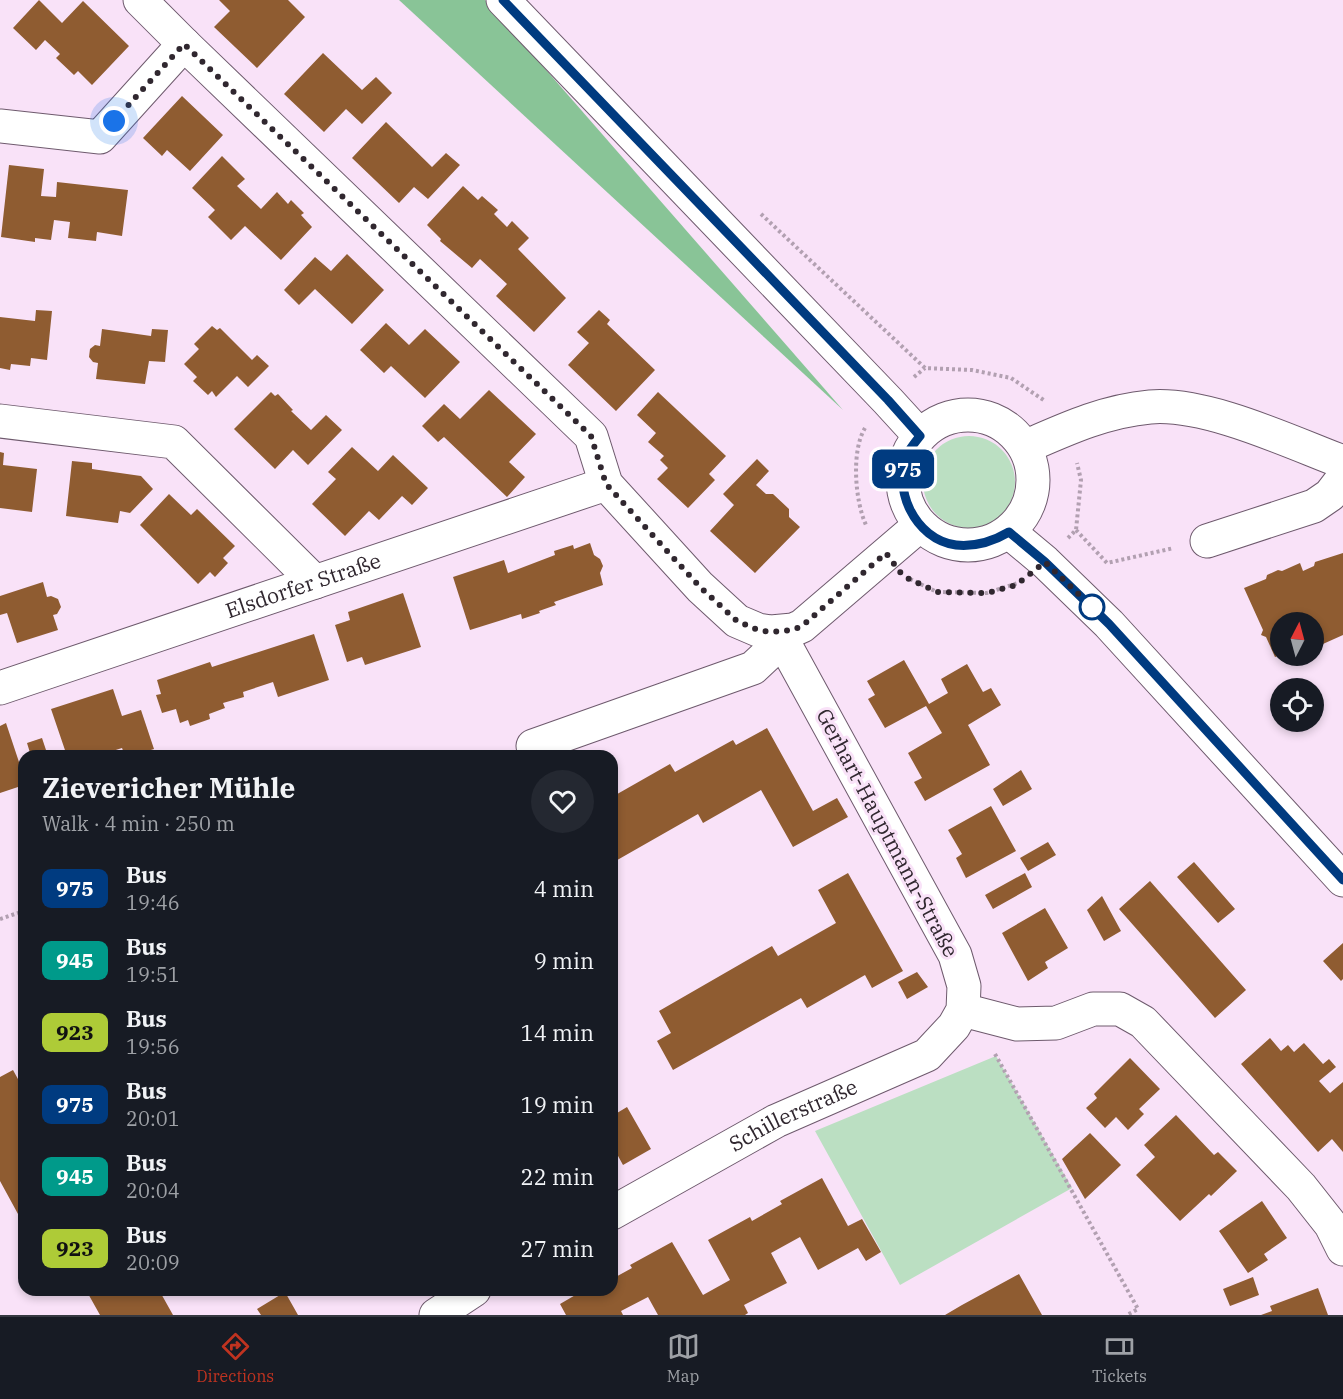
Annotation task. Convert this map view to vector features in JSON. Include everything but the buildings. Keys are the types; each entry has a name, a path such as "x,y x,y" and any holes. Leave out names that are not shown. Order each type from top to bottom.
{"street":[{"path":"140,0 591,436 606,484 700,587 737,621 758,630 778,632 802,626 920,525"},
{"path":"502,0 888,400 920,436"},
{"path":"0,126 100,137 184,44"},
{"path":"1025,447 1084,421 1121,411 1153,407 1192,410 1235,421 1343,462"},
{"path":"975,415 995,421 1012,432 1025,447 1032,465 1034,483 1030,502 1022,518 1009,532 992,542 973,546 954,545 935,537 920,525 909,509 903,490 903,471 908,452 920,436 936,423 955,416 975,415"},
{"path":"0,421 174,442 315,582"},
{"path":"1207,541 1314,506 1330,495 1343,477"},
{"name":"Elsdorfer Straße","path":"0,688 606,484"},
{"path":"1009,532 1045,562 1109,624 1343,880"},
{"path":"533,746 753,668 769,653 778,632"},
{"name":"Gerhart-Hauptmann-Straße","path":"778,632 954,955 964,986 958,1018"},
{"path":"958,1018 1017,1024 1056,1023 1093,1009 1120,1009 1143,1022 1301,1187 1330,1225 1343,1249"},
{"name":"Schillerstraße","path":"618,1209 776,1120 927,1054 958,1018"},
{"path":"436,1315 465,1296"}],"path":[{"path":"753,206 925,368 972,370 1011,378 1045,400 1074,450 1081,480 1076,531 1045,562 1016,585 987,593 937,592 903,576 868,530 860,513 855,468 863,430 888,400 925,368"},
{"path":"1076,531 1107,563 1207,541"},
{"path":"0,919 18,913"},
{"path":"958,1018 986,1040 1072,1188 1138,1309 1127,1315"}],"green space":[{"path":"399,0 485,0 843,410"},
{"path":"969,436 995,444 1007,456 1015,482 1007,508 995,520 969,528 943,520 931,508 923,482 931,456 943,444"},
{"path":"996,1056 1072,1188 900,1285 815,1131"}],"bus line":[{"name":"975","path":"503,0 920,436 908,452 903,471 903,490 909,509 920,525 935,537 954,545 973,546 992,542 1009,532 1045,562 1109,624 1343,880"}],"route":[{"path":"114,121 184,44 591,436 606,484 700,587 737,621 758,630 771,632 793,630 802,626 886,553 903,576 937,592 987,593 1016,585 1045,562 1092,607"}]}
